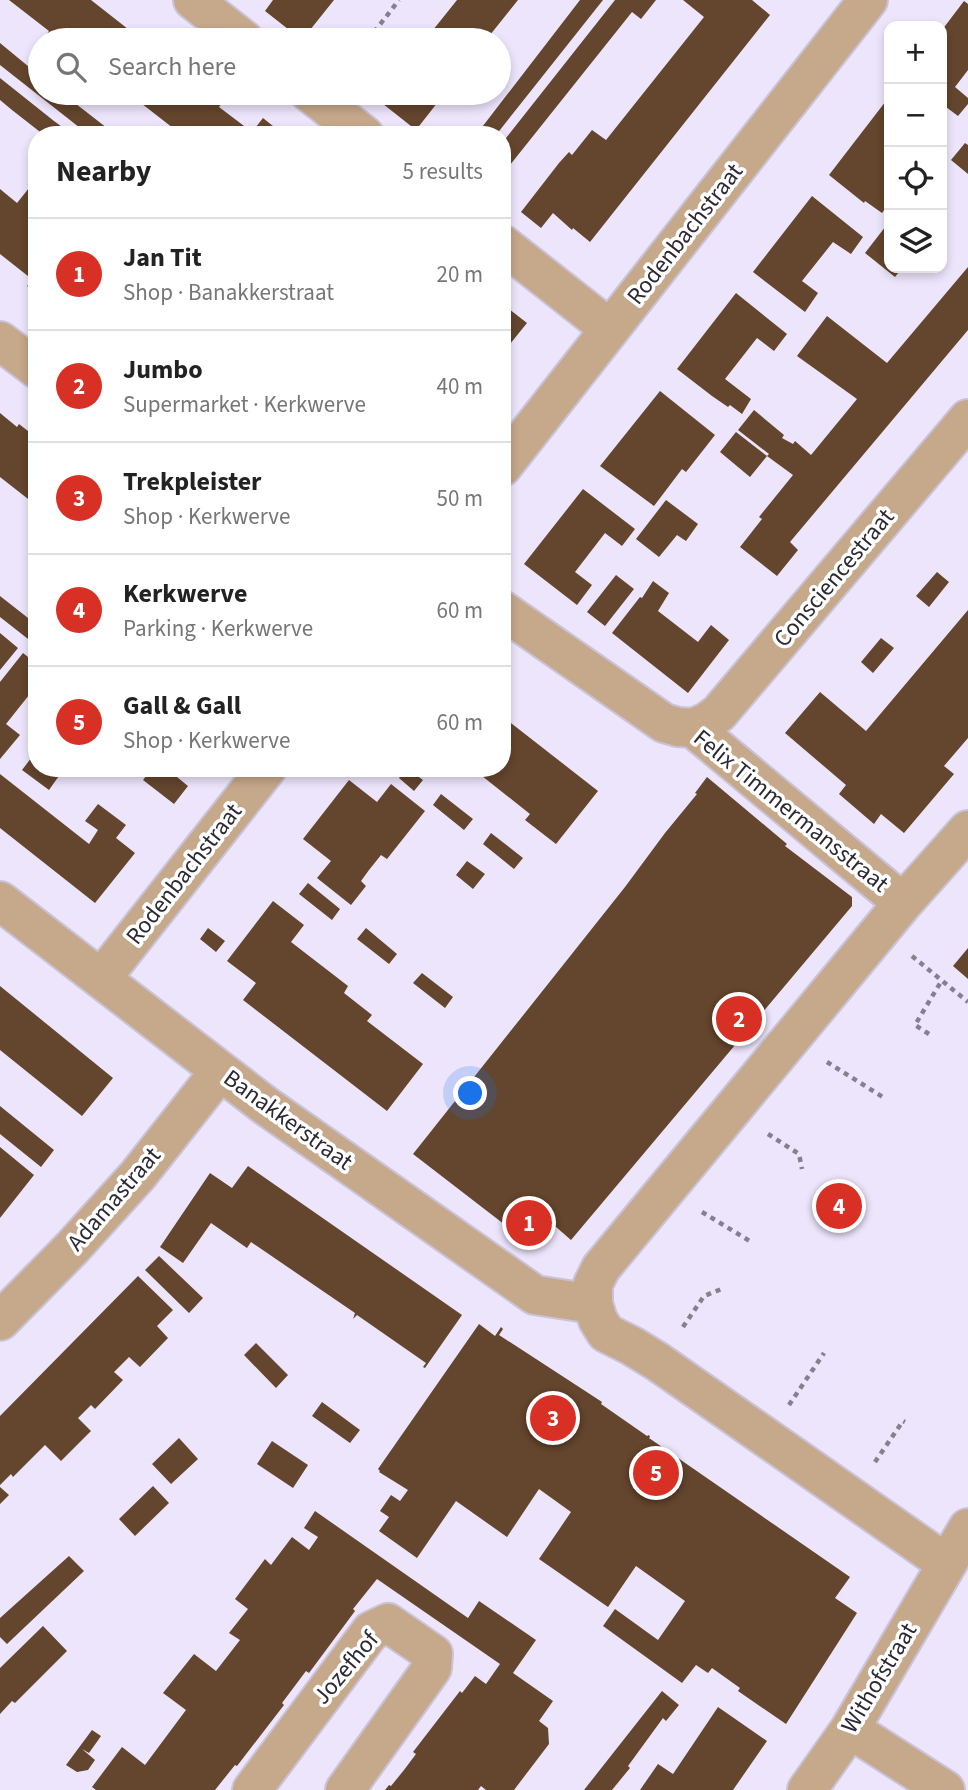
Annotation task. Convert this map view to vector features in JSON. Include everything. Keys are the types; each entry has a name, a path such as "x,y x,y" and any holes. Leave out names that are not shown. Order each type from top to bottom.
{"street":[{"path":"193,0 229,28"},
{"name":"Rodenbachstraat","path":"511,456 856,4"},
{"path":"325,105 352,126"},
{"path":"511,251 610,329"},
{"path":"0,341 28,362"},
{"name":"Consciencestraat","path":"693,728 719,713 968,419"},
{"name":"Felix Timmermansstraat","path":"511,616 664,723 693,728 892,916"},
{"name":"Rodenbachstraat","path":"102,979 260,777"},
{"path":"947,1564 658,1362 606,1333 597,1320 593,1304 593,1284 601,1268 666,1189 892,916 968,830"},
{"name":"Banakkerstraat","path":"0,901 266,1106 535,1295 593,1304"},
{"name":"Adamastraat","path":"0,1321 72,1248 138,1175 220,1071"},
{"name":"Withofstraat","path":"807,1790 850,1729 968,1528"},
{"name":"Jozefhof","path":"252,1790 371,1631 388,1623 433,1654 432,1668 345,1790"},
{"path":"850,1729 945,1790"}],"path":[{"path":"377,28 399,0"},
{"path":"892,916 942,980 968,1002"},
{"path":"929,1034 915,1025 942,980"},
{"path":"790,1040 886,1099"},
{"path":"732,1111 799,1154 802,1169"},
{"path":"666,1189 753,1243"},
{"path":"658,1362 704,1296 724,1288"},
{"path":"768,1438 824,1353"},
{"path":"852,1497 902,1421 905,1422"}],"building":[{"path":"9,0 91,0 127,28 45,28"},
{"path":"273,0 334,0 312,28 287,28 265,11"},
{"path":"457,0 518,0 496,28 435,28"},
{"path":"580,0 603,0 503,126 483,126 499,105 511,105 511,90"},
{"path":"615,0 656,0 641,19 632,12 511,164 511,132"},
{"path":"683,0 752,0 770,15 590,242 553,213 541,228 521,212 559,163 569,152 572,155 592,130 606,140 704,17"},
{"path":"964,1 968,4 968,70 955,87 968,98 968,104 958,116 947,108 947,23"},
{"path":"0,43 28,66 28,87 0,65"},
{"path":"0,78 28,100 28,105 34,105 61,126 33,126 0,100"},
{"path":"884,104 884,210 882,213 865,201 864,203 829,175"},
{"path":"51,105 77,105 104,126 78,126"},
{"path":"143,105 220,105 219,107 244,126 170,126"},
{"path":"384,105 436,105 419,126 411,126"},
{"path":"263,118 273,126 257,126"},
{"path":"965,143 968,145 968,174 951,160"},
{"path":"0,189 17,203 28,189 28,276 0,254"},
{"path":"812,196 863,237 851,254 833,242 802,281 818,293 805,312 753,272"},
{"path":"884,228 884,268 865,253"},
{"path":"968,267 968,330 790,542 798,550 777,576 740,547 762,519 759,517 793,475 738,430 754,410 784,435 782,438 793,444 795,441 811,455 857,399 797,356 827,316 887,363"},
{"path":"736,293 787,334 774,351 757,338 725,379 751,399 742,414 712,396 677,369"},
{"path":"511,311 527,323 511,343"},
{"path":"660,391 715,435 686,472 682,469 654,506 600,466"},
{"path":"0,413 17,427 19,424 28,431 28,499 0,477"},
{"path":"736,432 767,456 750,477 720,452"},
{"path":"583,489 635,529 622,546 605,533 575,572 592,585 577,605 524,564"},
{"path":"666,500 698,524 686,541 677,535 659,557 636,539"},
{"path":"937,572 949,582 929,607 916,596"},
{"path":"616,575 634,589 605,626 587,612"},
{"path":"653,581 669,593 658,611 698,642 711,625 729,640 688,693 612,633"},
{"path":"0,596 28,618 28,639 0,617"},
{"path":"968,610 968,738 944,766 954,774 904,833 881,814 874,824 839,794 846,785 785,733 820,692 866,731"},
{"path":"0,633 18,648 0,670"},
{"path":"881,638 894,648 873,673 861,662"},
{"path":"23,653 28,657 28,696 6,724 20,735 0,759 0,682"},
{"path":"511,723 598,791 556,844 525,820 530,814 483,777 511,777"},
{"path":"28,762 28,774 22,770"},
{"path":"0,774 89,844 98,830 85,821 98,804 126,825 116,838 135,853 95,903 0,828"},
{"path":"31,777 58,777 49,790"},
{"path":"145,777 177,777 188,786 174,804 143,780"},
{"path":"419,777 423,780 414,791 399,778"},
{"path":"707,777 787,844 785,846 852,897 852,906 571,1240 548,1220 531,1242 535,1248 413,1154 625,887 697,794 695,793"},
{"path":"349,780 377,802 391,784 425,811 387,859 381,855 369,870 361,881 366,886 351,905 317,878 331,861 303,839"},
{"path":"441,794 473,819 464,830 433,805"},
{"path":"491,833 523,858 514,869 483,844"},
{"path":"467,861 485,874 473,889 456,875"},
{"path":"308,883 340,909 332,920 299,894"},
{"path":"273,901 304,925 291,942 348,986 344,993 372,1015 367,1021 423,1064 387,1111 243,1000 256,983 227,961"},
{"path":"208,928 225,941 216,952 200,939"},
{"path":"366,928 397,954 389,964 357,939"},
{"path":"968,948 968,979 953,966"},
{"path":"422,973 453,997 445,1008 413,983"},
{"path":"0,986 113,1078 82,1116 0,1050"},
{"path":"0,1106 54,1150 41,1167 0,1134"},
{"path":"0,1147 34,1175 0,1218"},
{"path":"248,1166 462,1315 425,1368 423,1367 426,1363 357,1315 353,1319 355,1313 251,1242 247,1248 211,1223 183,1263 160,1247 210,1173 232,1188"},
{"path":"159,1256 203,1298 189,1313 145,1270"},
{"path":"138,1276 173,1310 157,1326 168,1338 140,1367 129,1357 114,1372 123,1380 95,1409 91,1405 78,1418 91,1431 61,1461 45,1445 13,1477 11,1474 0,1485 0,1416"},
{"path":"479,1324 495,1336 501,1327 503,1329 499,1335 602,1402 601,1404 649,1435 649,1438 850,1577 835,1598 857,1613 786,1724 738,1691 740,1688 712,1668 708,1673 696,1665 682,1683 603,1626 615,1609 658,1640 685,1601 636,1566 608,1607 539,1559 571,1512 539,1489 507,1537 456,1501 417,1558 379,1531 389,1517 380,1511 391,1495 400,1501 408,1490 378,1469"},
{"path":"256,1343 288,1375 276,1388 244,1355"},
{"path":"322,1402 360,1430 350,1443 312,1416"},
{"path":"179,1438 198,1459 171,1484 152,1464"},
{"path":"272,1441 308,1465 293,1488 257,1464"},
{"path":"153,1486 169,1503 135,1536 119,1519"},
{"path":"0,1487 9,1495 0,1504"},
{"path":"315,1511 468,1618 479,1601 536,1640 513,1673 553,1701 539,1721 548,1728 549,1744 514,1790 486,1790 481,1786 478,1790 385,1790 404,1770 416,1754 413,1752 460,1691 462,1693 475,1676 486,1684 500,1664 377,1579 309,1673 306,1671 282,1703 284,1705 215,1790 96,1790 92,1787 122,1747 145,1765 186,1710 163,1693 194,1654 216,1671 240,1640 229,1633 248,1609 235,1599 265,1559 271,1565 292,1537 309,1550 318,1537 304,1528"},
{"path":"69,1556 84,1571 7,1644 0,1637 0,1618"},
{"path":"43,1626 67,1651 15,1703 12,1701 0,1714 0,1668"},
{"path":"662,1691 679,1705 666,1721 663,1718 628,1766 630,1768 612,1790 584,1790"},
{"path":"718,1707 767,1741 733,1790 640,1790 658,1764 673,1774"},
{"path":"92,1730 101,1736 89,1753 82,1749 95,1760 88,1770 77,1772 66,1765"}],"place":[{"name":"Jumbo","path":"739,1019"},
{"name":"Kerkwerve","path":"839,1206"},
{"name":"Jan Tit","path":"529,1223"},
{"name":"Trekpleister","path":"553,1418"},
{"name":"Gall & Gall","path":"656,1473"}]}
